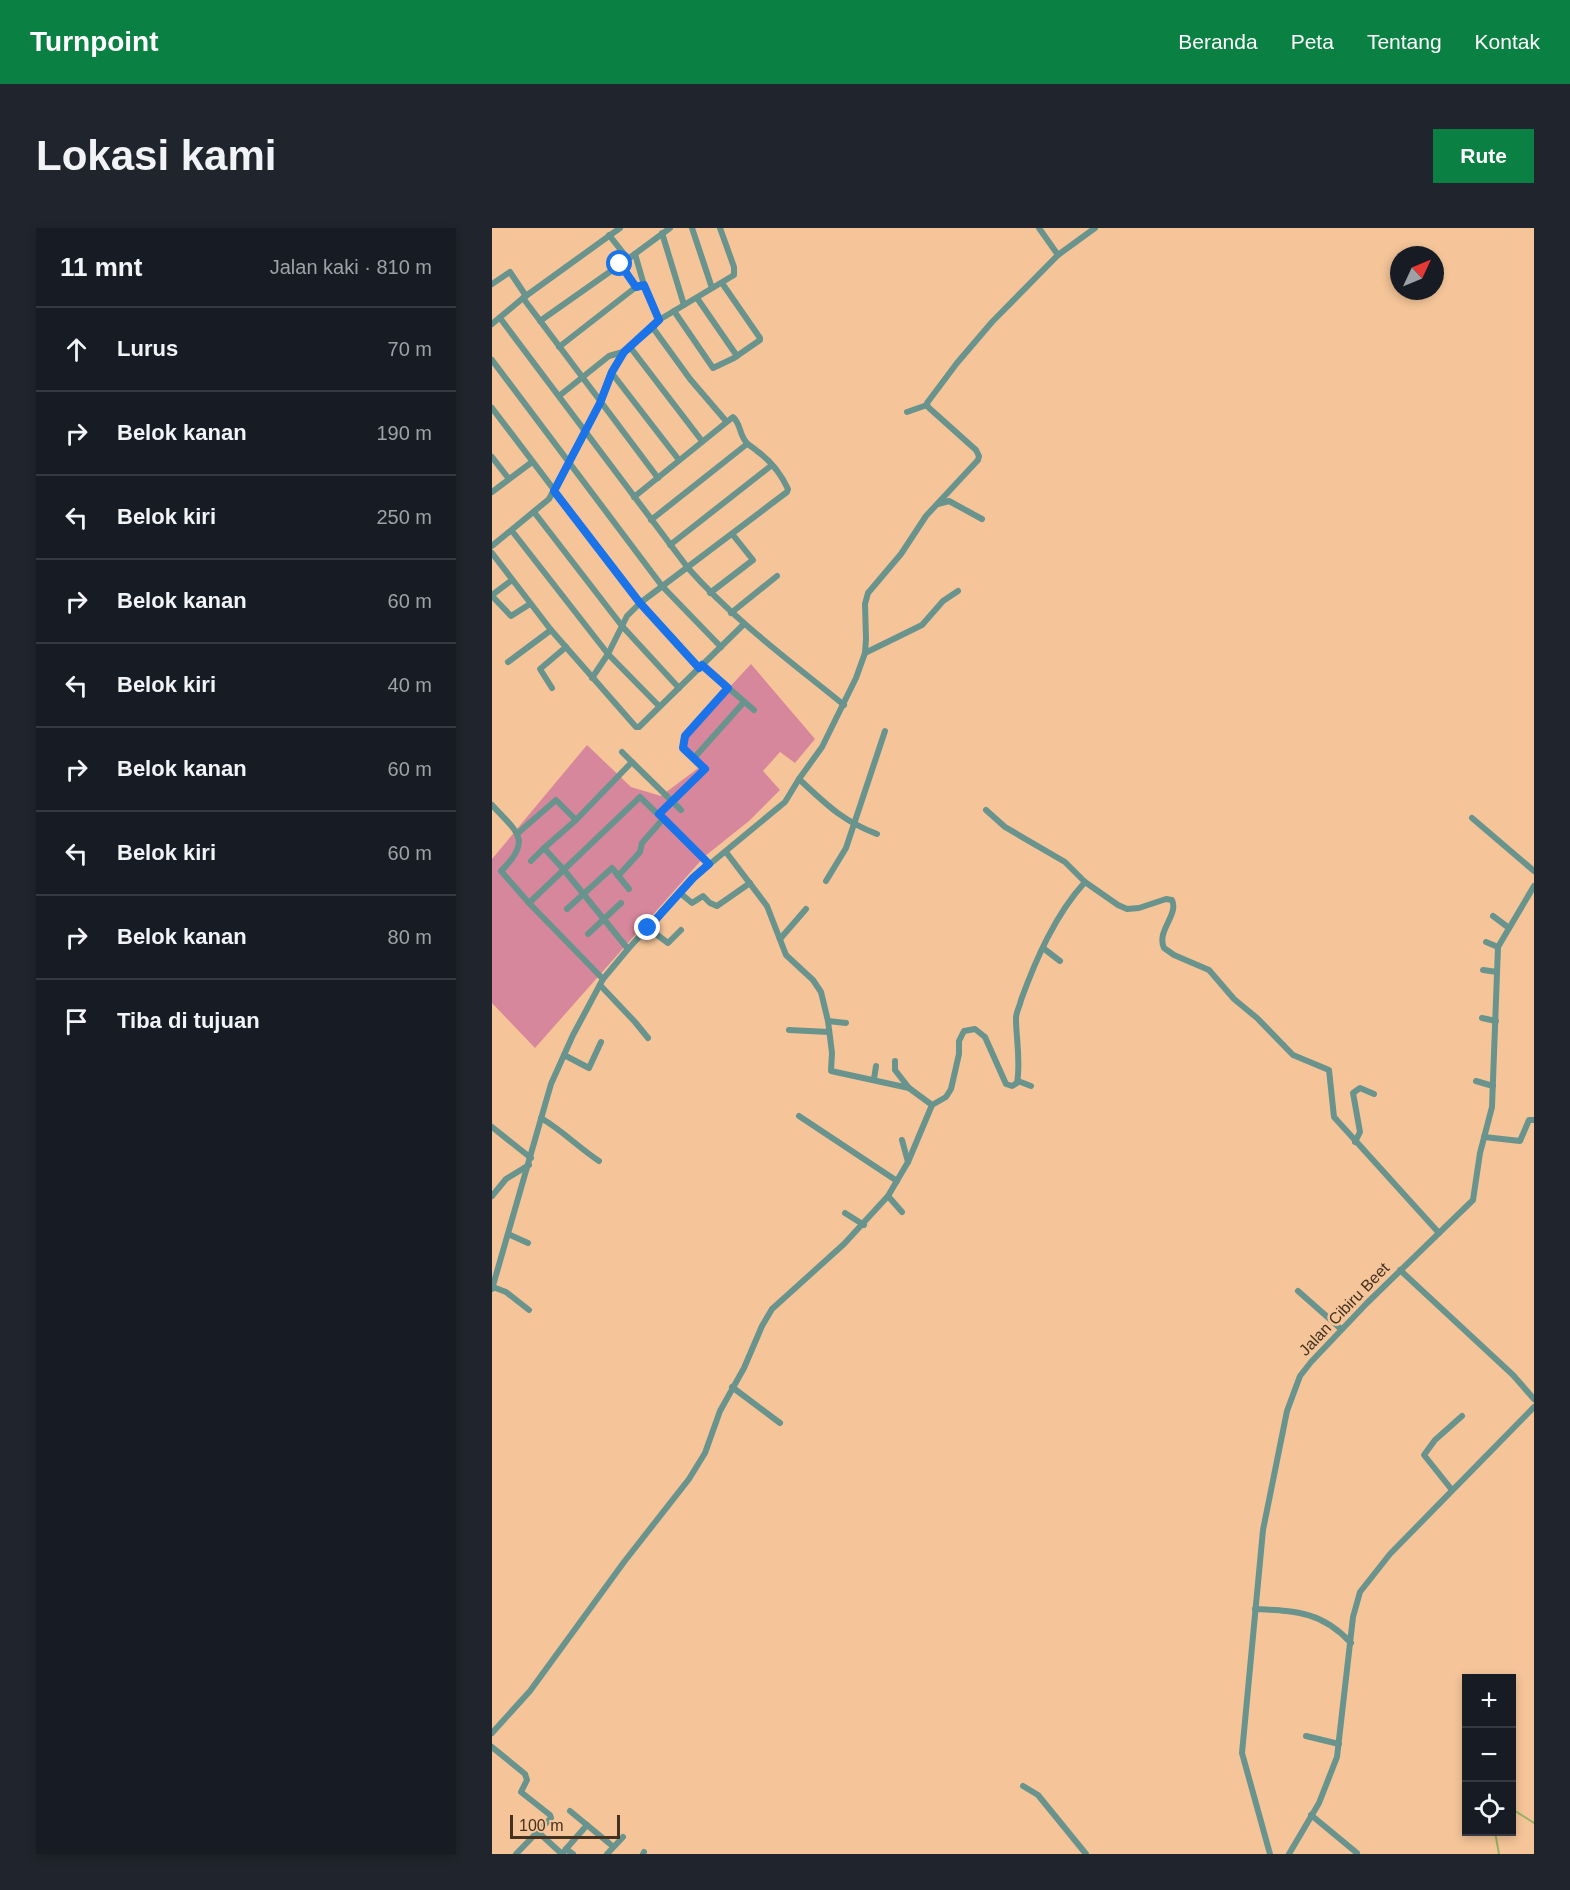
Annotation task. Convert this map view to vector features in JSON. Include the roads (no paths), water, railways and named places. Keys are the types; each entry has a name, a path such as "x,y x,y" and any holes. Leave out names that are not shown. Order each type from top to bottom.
{"street":[{"path":"492,324 524,297 620,228"},
{"path":"540,321 670,228"},
{"path":"692,228 712,288"},
{"path":"492,546 549,499 586,431 612,372 624,352 653,328 659,320 734,275 735,271 720,228"},
{"path":"1039,228 1059,255"},
{"path":"927,405 930,396 992,322 1059,255 1095,228"},
{"path":"662,233 684,305"},
{"path":"609,235 628,259"},
{"path":"635,254 644,285 659,320"},
{"path":"620,264 636,287"},
{"path":"492,284 510,272 540,321 658,478"},
{"path":"674,311 713,368 737,356 760,338 722,283"},
{"path":"559,347 636,287 644,285"},
{"path":"697,298 737,356"},
{"path":"500,318 670,545 710,593 744,624 844,705"},
{"path":"653,328 690,380 726,421"},
{"path":"630,347 702,441"},
{"path":"559,396 609,356 624,352"},
{"path":"492,360 662,586 721,648"},
{"path":"612,372 679,460"},
{"path":"907,412 927,405"},
{"path":"529,1310 506,1292 492,1288 551,1084 601,982 628,949 709,864 785,802 822,747 844,705 865,653 865,604 868,593 888,572 913,534 964,477 979,456 974,448 927,405"},
{"path":"492,408 640,603 700,666 754,710"},
{"path":"592,678 608,654 627,616 640,603 733,535 788,491 788,488 772,465 747,444 734,418 726,421 634,497"},
{"path":"651,520 747,444"},
{"path":"492,457 509,480"},
{"path":"492,492 532,462"},
{"path":"670,545 772,465"},
{"path":"938,504 949,501 982,519"},
{"path":"534,512 622,626 679,688"},
{"path":"512,531 608,654 659,706"},
{"path":"710,593 753,560 733,535"},
{"path":"492,553 551,630 636,727 639,727 744,624"},
{"path":"731,612 777,576"},
{"path":"512,580 492,595 511,616 531,604"},
{"path":"865,653 922,625 943,601 958,591"},
{"path":"508,662 551,630"},
{"path":"552,688 540,670 566,648"},
{"path":"618,876 640,852 642,843 673,801 705,769 683,748 685,736 728,688"},
{"path":"694,758 744,702"},
{"path":"826,881 846,848 885,731"},
{"path":"622,752 681,810"},
{"path":"531,861 576,820 632,762"},
{"path":"799,779 833,810 853,824 877,834"},
{"path":"529,903 640,797 709,864"},
{"path":"518,833 557,800 576,820"},
{"path":"492,805 518,833 520,841 510,862 501,871 648,1038"},
{"path":"986,810 1005,827 1065,862 1085,882 1118,905 1127,909 1139,909 1166,899 1172,900 1174,907 1162,936 1164,948 1174,955 1209,970 1234,999 1257,1017 1293,1055 1329,1070 1334,1117 1439,1233"},
{"path":"1472,818 1534,871"},
{"path":"544,848 628,949"},
{"path":"726,852 767,906 786,956 813,980 821,992 830,1032 831,1071 909,1088"},
{"path":"567,909 612,868 629,889"},
{"path":"1018,1081 1016,1015 1033,967 1067,905 1085,882"},
{"path":"680,893 692,903 703,896 717,906 750,883"},
{"name":"Jalan Cibiru Beet","path":"1270,1854 1242,1753 1263,1530 1287,1411 1300,1376 1311,1362 1400,1270 1473,1200 1476,1176 1492,1107 1498,947 1534,886"},
{"path":"588,934 621,903"},
{"path":"780,939 806,909"},
{"path":"1493,916 1509,928"},
{"path":"648,928 668,943 681,930"},
{"path":"1486,942 1498,947"},
{"path":"1043,948 1060,961"},
{"path":"1483,970 1497,972"},
{"path":"1482,1018 1496,1021"},
{"path":"828,1021 846,1023"},
{"path":"492,1732 530,1691 624,1562 689,1479 705,1453 720,1412 772,1309 864,1225 888,1196 908,1162 932,1105 946,1097 951,1089 961,1034 968,1029 975,1029 985,1037 1006,1084 1012,1086 1018,1081"},
{"path":"789,1030 830,1032"},
{"path":"564,1055 589,1068 601,1041"},
{"path":"896,1061 895,1070 909,1088 932,1105"},
{"path":"874,1079 876,1066"},
{"path":"1018,1081 1031,1086"},
{"path":"1476,1081 1492,1086"},
{"path":"1355,1142 1360,1132 1353,1093 1360,1088 1374,1094"},
{"path":"799,1116 897,1181"},
{"path":"541,1118 562,1131 582,1150 599,1161"},
{"path":"1484,1137 1520,1141 1529,1120 1534,1120"},
{"path":"492,1127 531,1158"},
{"path":"902,1140 908,1162"},
{"path":"492,1196 506,1179 529,1165"},
{"path":"888,1196 902,1212"},
{"path":"845,1214 864,1225"},
{"path":"508,1234 528,1243"},
{"path":"1400,1270 1513,1375 1534,1399"},
{"path":"1299,1291 1341,1329"},
{"path":"732,1387 780,1423"},
{"path":"1289,1854 1327,1785 1340,1744 1353,1617 1360,1592 1390,1554 1534,1407"},
{"path":"1452,1490 1424,1455 1435,1440 1462,1416"},
{"path":"1255,1610 1307,1614 1324,1620 1351,1643"},
{"path":"1306,1736 1340,1744"},
{"path":"492,1747 527,1777 520,1789 522,1793 550,1815 549,1820 516,1854"},
{"path":"1023,1786 1038,1795 1086,1854"},
{"path":"570,1811 610,1844"},
{"path":"1311,1815 1358,1853"},
{"path":"538,1832 555,1852 562,1854 587,1825"},
{"path":"607,1854 623,1837"},
{"path":"566,1849 573,1854"}],"waterway":[{"path":"1516,1812 1534,1823"},
{"path":"1496,1836 1499,1854"}]}
